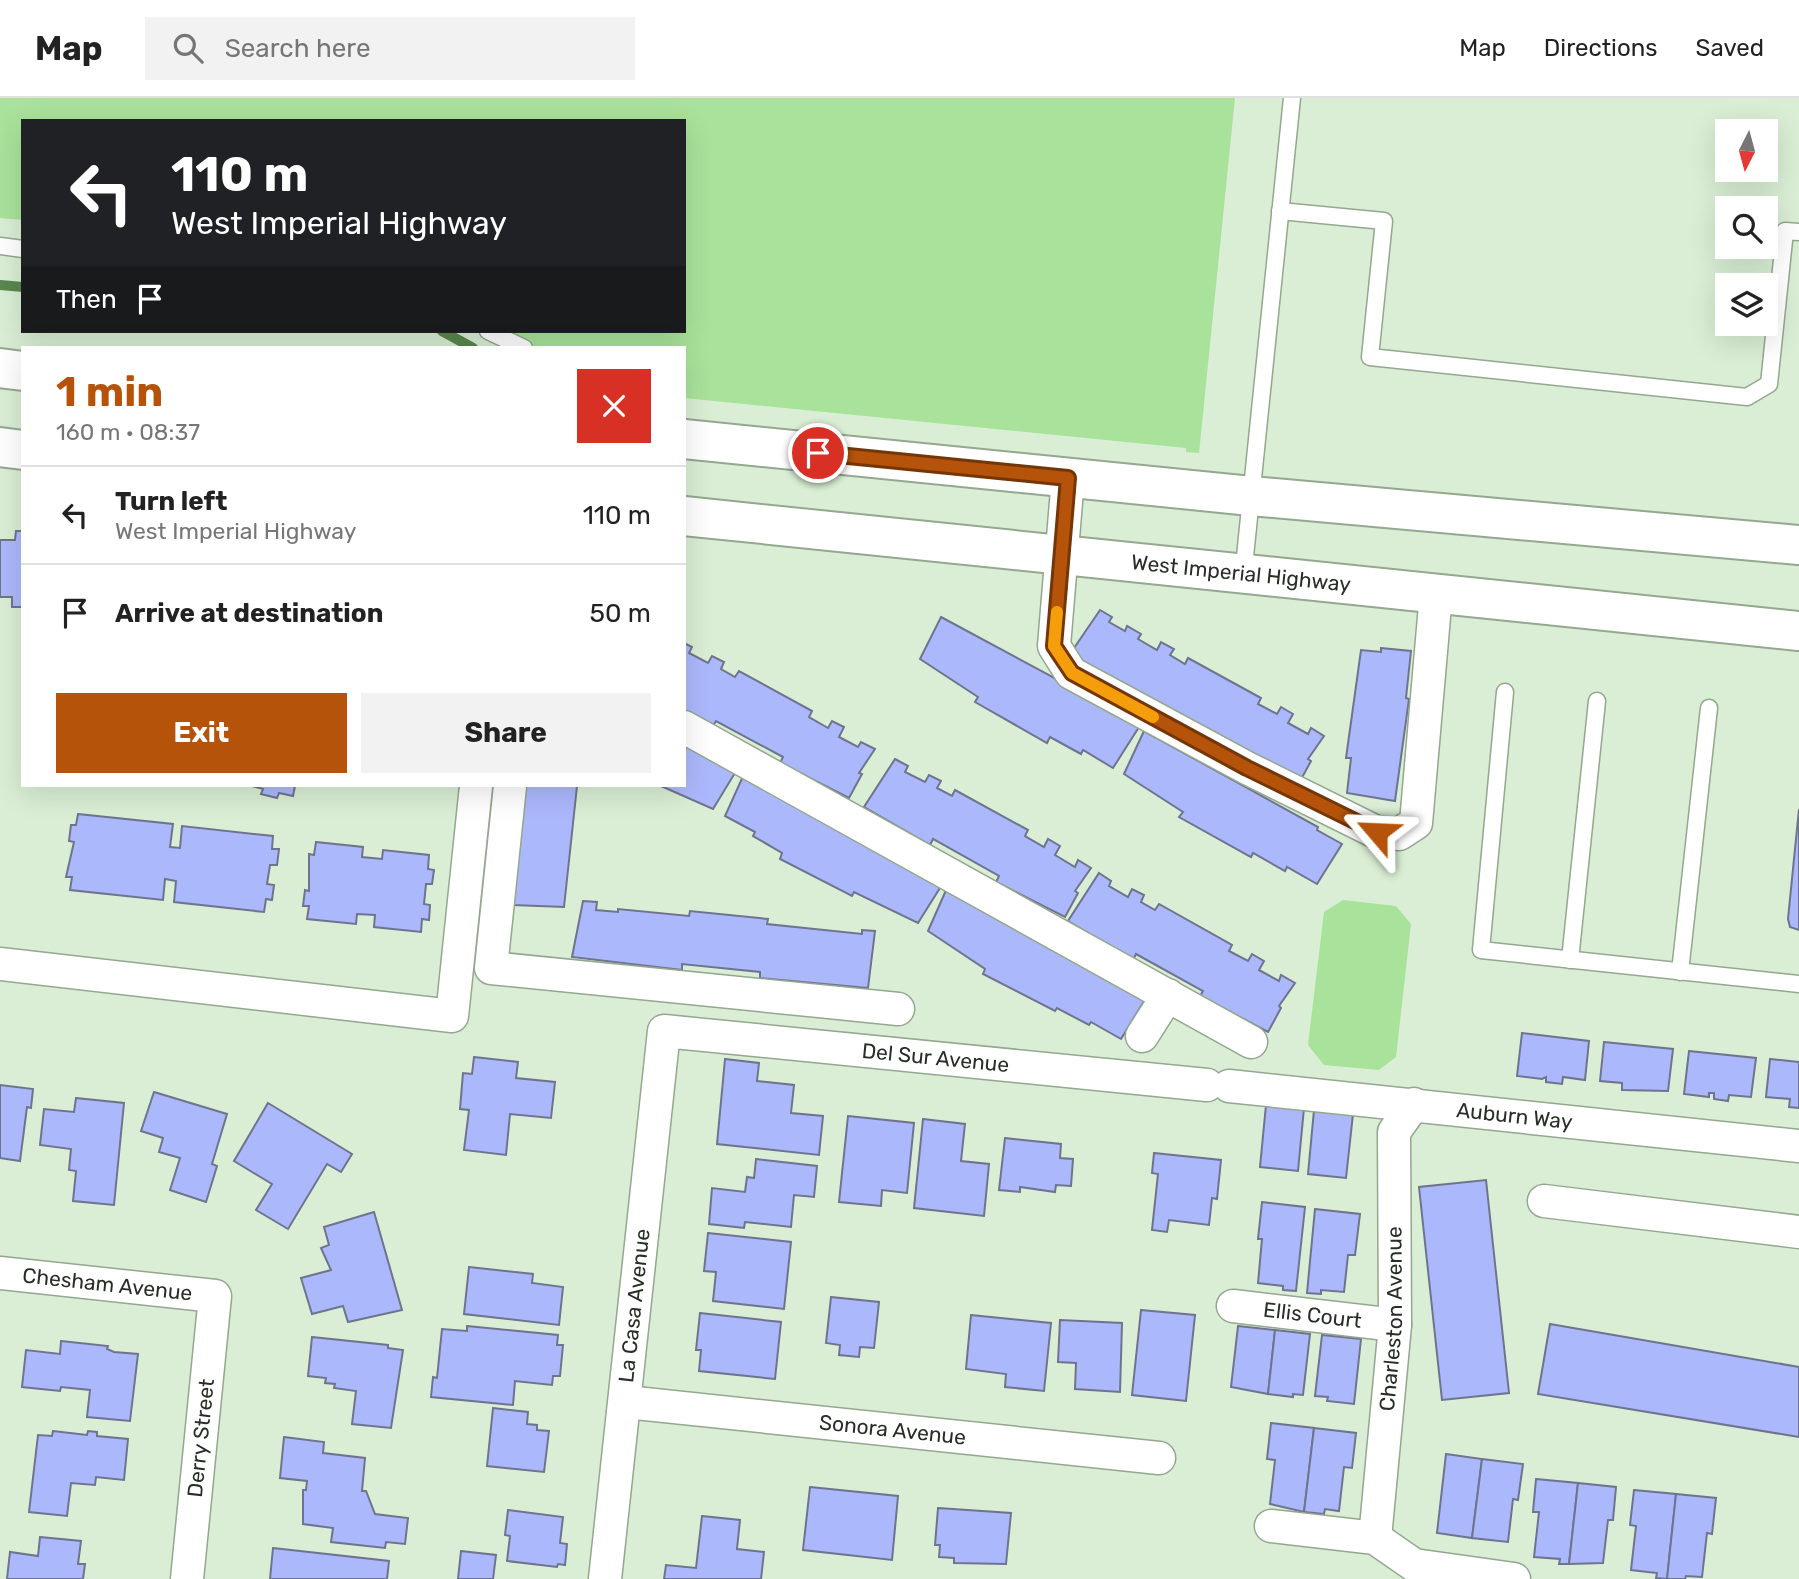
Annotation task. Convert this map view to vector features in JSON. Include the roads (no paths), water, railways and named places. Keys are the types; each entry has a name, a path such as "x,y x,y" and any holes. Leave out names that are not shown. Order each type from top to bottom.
{"main road":[{"path":"0,368 21,370"},
{"path":"686,439 1251,496 1799,545"},
{"path":"0,447 21,450"},
{"name":"West Imperial Highway","path":"686,516 1243,576 1799,631"}],"street":[{"path":"1068,478 1054,646 1072,673 1247,768 1377,832 1399,834 1416,823 1436,594"},
{"path":"686,728 1251,1042"},
{"path":"0,964 452,1016 469,787"},
{"path":"510,787 491,968 898,1009"},
{"path":"1142,1036 1168,995"},
{"name":"Del Sur Avenue","path":"664,1031 1218,1085"},
{"name":"La Casa Avenue","path":"605,1579 664,1031"},
{"name":"Auburn Way","path":"1218,1085 1799,1146"},
{"name":"Charleston Avenue","path":"1375,1538 1395,1325 1394,1132 1414,1104"},
{"path":"1544,1201 1799,1232"},
{"name":"Chesham Avenue","path":"0,1273 215,1296"},
{"name":"Derry Street","path":"187,1579 215,1296"},
{"name":"Ellis Court","path":"1233,1306 1395,1325"},
{"name":"Sonora Avenue","path":"626,1402 1159,1458"},
{"path":"1271,1526 1375,1538 1414,1566 1514,1579"}],"lane":[{"path":"1243,576 1292,98"},
{"path":"1280,211 1384,221 1370,357 1747,397 1769,384 1785,231 1799,232"},
{"path":"0,246 21,249"},
{"path":"492,333 520,346"},
{"path":"1505,692 1481,950 1799,984"},
{"path":"1570,960 1597,701"},
{"path":"1680,972 1709,708"}],"waterway":[{"path":"0,285 21,287"},
{"path":"446,333 469,346"}]}
